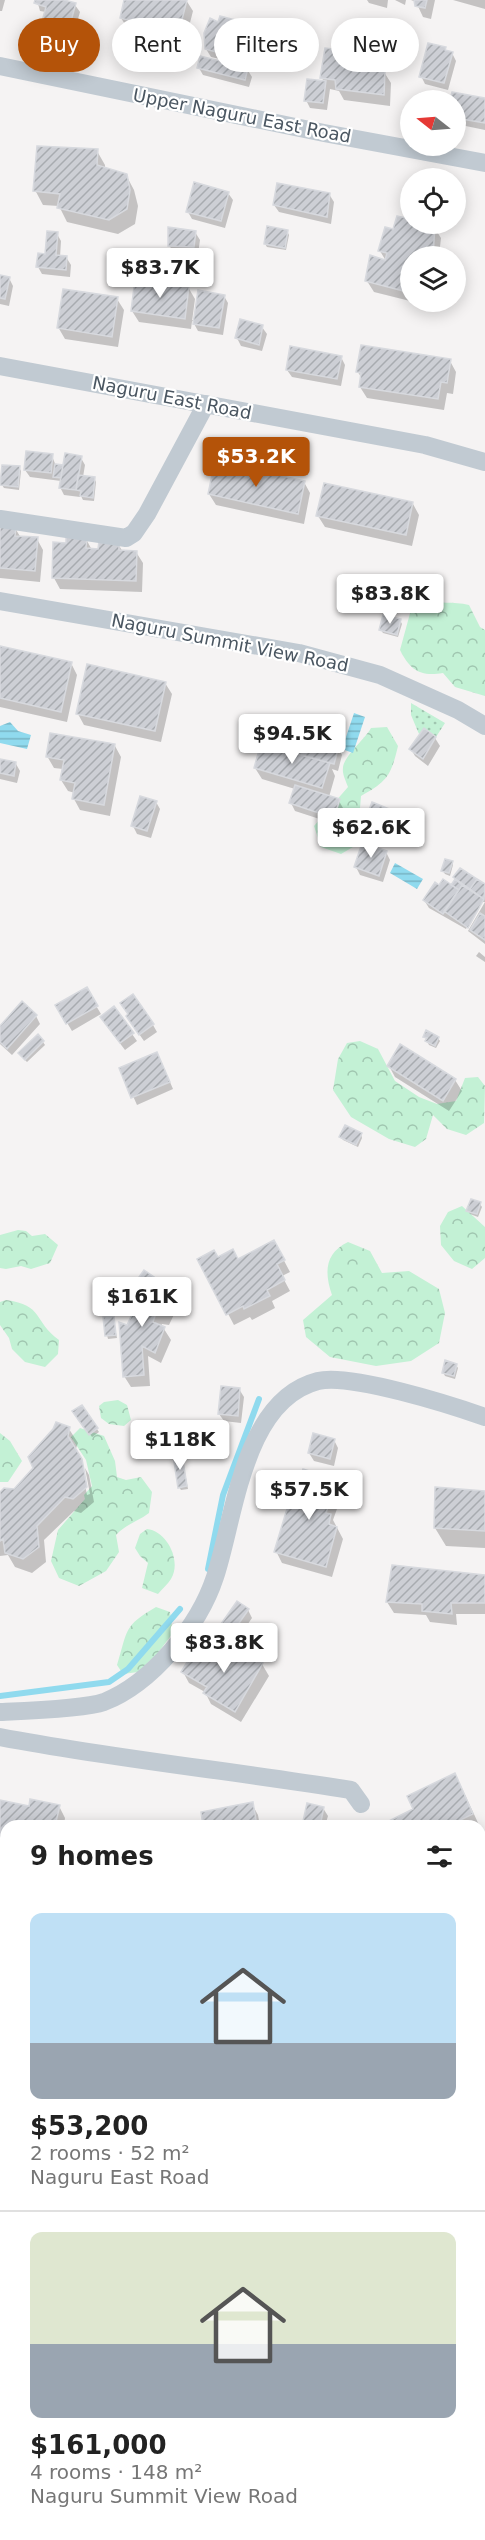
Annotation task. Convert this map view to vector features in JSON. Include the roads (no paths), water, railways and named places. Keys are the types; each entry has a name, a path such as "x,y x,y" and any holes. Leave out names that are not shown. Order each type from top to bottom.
{"street":[{"name":"Upper Naguru East Road","path":"0,66 324,133 485,163"},
{"name":"Naguru East Road","path":"0,366 425,445 485,462"},
{"path":"0,519 126,538 134,533 147,514 206,404"},
{"name":"Naguru Summit View Road","path":"0,601 299,653 380,675 458,710 485,726"},
{"path":"0,1712 101,1703 126,1692 156,1667 190,1628 215,1579 244,1466 267,1420 294,1392 319,1381 352,1382 447,1404 485,1417"},
{"path":"0,1737 56,1748 255,1774 351,1790 361,1804"}],"water":[{"path":"354,713 365,717 353,753 342,749"},
{"path":"10,722 18,731 31,735 27,749 0,743 0,726"},
{"path":"395,863 423,879 417,889 390,873"}],"waterway":[{"path":"208,1569 223,1495 259,1399"},
{"path":"0,1696 109,1682 128,1669 180,1609"}]}
